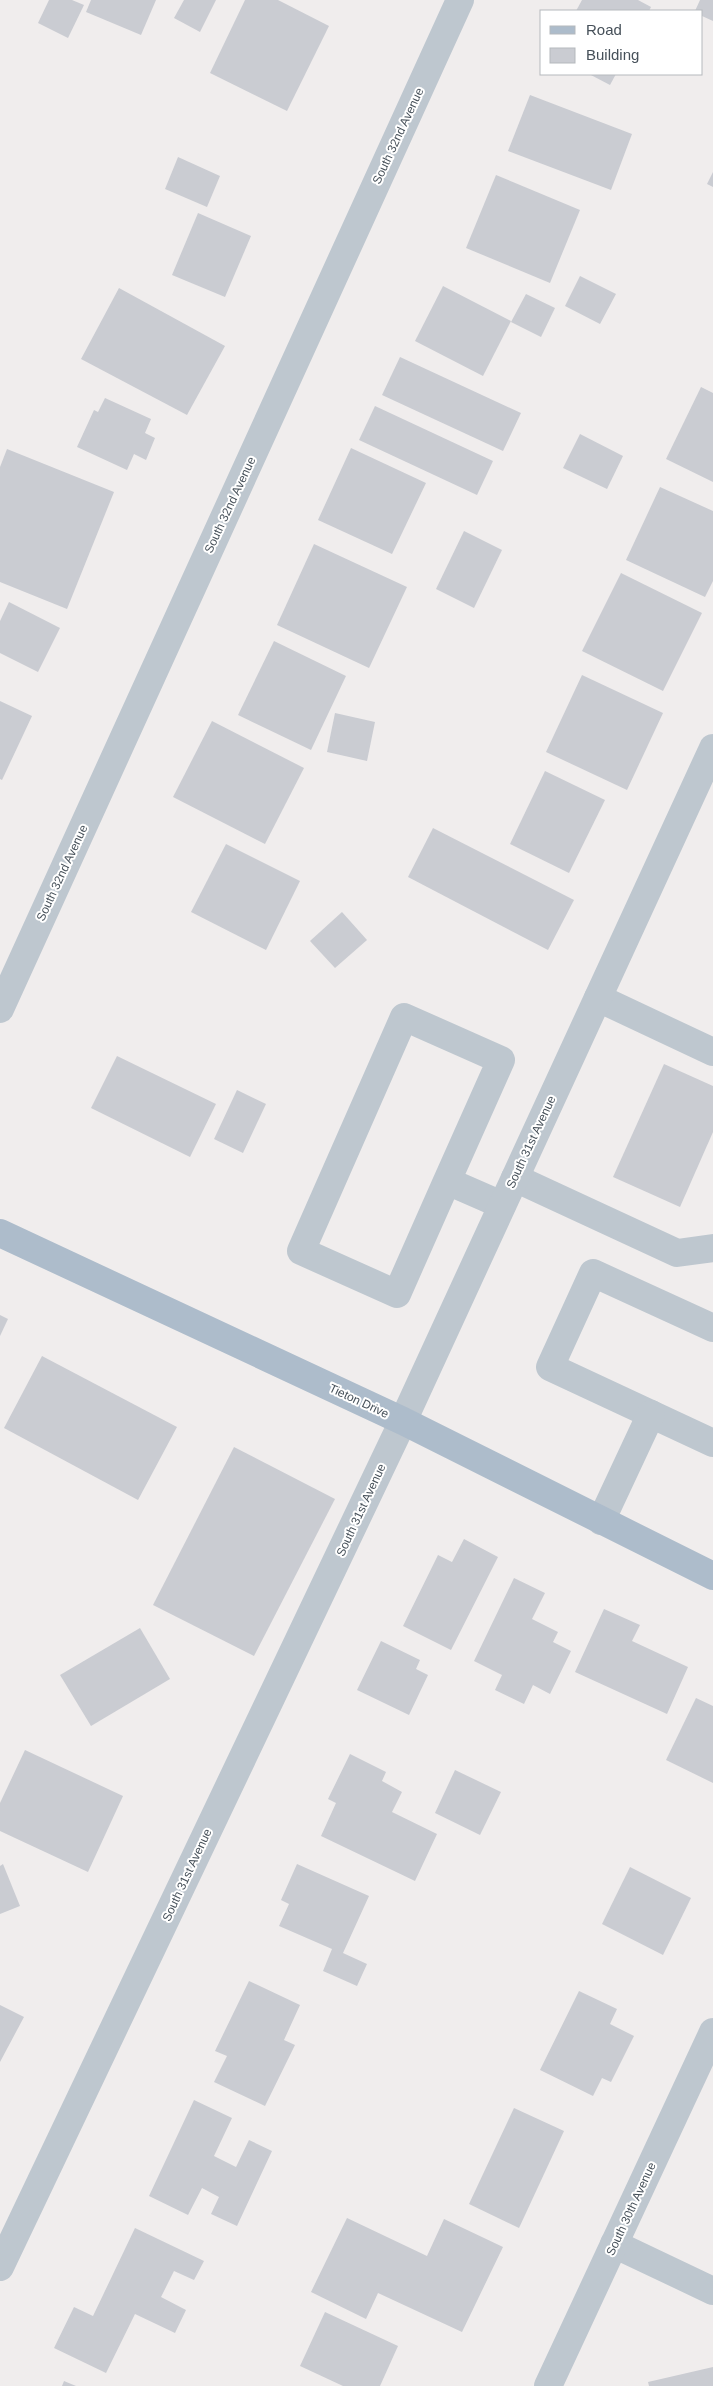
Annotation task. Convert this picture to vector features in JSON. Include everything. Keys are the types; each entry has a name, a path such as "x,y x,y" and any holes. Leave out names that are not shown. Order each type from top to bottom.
{"main road":[{"name":"Tieton Drive","path":"0,1233 403,1421 713,1576"}],"street":[{"name":"South 32nd Avenue","path":"0,1009 460,0"},
{"name":"South 31st Avenue","path":"0,2267 403,1421 713,748"},
{"path":"598,998 713,1052"},
{"path":"404,1017 501,1060 447,1181 397,1294 300,1251 404,1017"},
{"path":"515,1178 678,1253 713,1248"},
{"path":"447,1181 502,1206"},
{"path":"713,1328 594,1273 550,1367 713,1443"},
{"path":"602,1520 651,1414"},
{"name":"South 30th Avenue","path":"548,2386 713,2032"},
{"path":"614,2244 713,2291"}],"building":[{"path":"49,0 72,0 84,5 68,38 38,23"},
{"path":"91,0 156,0 141,35 86,12"},
{"path":"184,0 216,0 200,32 174,18"},
{"path":"245,0 278,0 329,26 287,111 210,73"},
{"path":"582,0 638,0 651,7 650,10 577,10"},
{"path":"700,0 713,0 713,21 703,16 703,10 695,10"},
{"path":"591,75 615,75 610,85"},
{"path":"530,95 632,134 611,190 508,151"},
{"path":"178,157 220,176 207,207 165,189"},
{"path":"713,172 713,187 707,184"},
{"path":"496,175 580,210 550,283 466,248"},
{"path":"198,213 251,236 225,297 172,275"},
{"path":"580,276 616,294 600,324 565,306"},
{"path":"443,286 511,321 483,376 415,341"},
{"path":"119,288 225,346 187,415 81,359"},
{"path":"526,294 555,308 541,337 511,322"},
{"path":"400,357 521,413 503,451 382,395"},
{"path":"701,387 713,393 713,482 666,459"},
{"path":"105,398 151,419 145,433 155,438 146,460 134,454 127,470 77,447 94,410 98,412"},
{"path":"375,406 493,461 477,495 359,440"},
{"path":"580,434 623,456 607,489 563,468"},
{"path":"351,448 426,483 392,554 318,520"},
{"path":"7,449 114,492 67,609 0,582 0,467"},
{"path":"660,487 713,511 713,581 705,597 626,560"},
{"path":"464,531 502,550 474,608 436,589"},
{"path":"314,544 407,587 369,668 277,625"},
{"path":"621,573 702,613 663,691 582,651"},
{"path":"9,602 60,628 38,672 0,653 0,621"},
{"path":"274,641 346,676 311,750 238,715"},
{"path":"582,675 663,713 627,790 546,752"},
{"path":"0,701 32,716 2,780 0,779"},
{"path":"335,713 375,722 367,761 327,752"},
{"path":"212,721 304,768 265,844 173,797"},
{"path":"545,771 605,800 569,873 510,844"},
{"path":"433,828 574,900 548,950 408,877"},
{"path":"226,844 300,881 266,950 191,912"},
{"path":"342,912 367,940 335,968 310,941"},
{"path":"117,1056 216,1104 190,1157 91,1108"},
{"path":"664,1064 713,1086 713,1132 680,1207 613,1177"},
{"path":"237,1090 266,1104 243,1153 214,1139"},
{"path":"0,1315 8,1319 0,1336"},
{"path":"42,1356 177,1427 138,1500 4,1428"},
{"path":"234,1447 335,1499 254,1656 153,1605"},
{"path":"464,1539 498,1557 451,1650 403,1626 438,1555 452,1562"},
{"path":"514,1578 545,1593 532,1619 558,1632 553,1642 571,1651 550,1694 533,1685 524,1704 495,1690 502,1675 474,1661"},
{"path":"604,1609 640,1625 632,1641 688,1667 667,1714 575,1672"},
{"path":"140,1628 170,1679 91,1726 60,1675"},
{"path":"381,1641 420,1660 416,1669 428,1675 409,1715 357,1690"},
{"path":"696,1698 713,1706 713,1783 666,1760"},
{"path":"25,1750 123,1796 88,1872 0,1831 0,1803"},
{"path":"350,1754 386,1772 382,1781 402,1792 392,1812 437,1834 415,1881 321,1836 336,1803 328,1799"},
{"path":"455,1770 501,1792 480,1835 435,1813"},
{"path":"3,1864 20,1906 0,1914 0,1866"},
{"path":"297,1864 369,1896 343,1953 367,1964 357,1986 323,1971 332,1949 279,1926 289,1904 281,1900"},
{"path":"630,1867 691,1898 663,1955 602,1924"},
{"path":"249,1981 300,2005 284,2040 295,2045 265,2106 214,2082 227,2056 215,2051"},
{"path":"579,1991 617,2009 610,2024 634,2036 611,2082 602,2078 593,2096 540,2070"},
{"path":"0,2005 24,2017 0,2062"},
{"path":"194,2100 232,2118 214,2156 236,2167 249,2140 272,2151 237,2226 211,2214 219,2197 202,2188 188,2215 149,2196"},
{"path":"514,2108 564,2131 519,2228 469,2204"},
{"path":"347,2218 427,2256 444,2219 503,2247 462,2332 378,2293 366,2319 311,2292"},
{"path":"135,2228 204,2261 194,2280 174,2271 161,2297 186,2310 175,2333 135,2314 106,2373 54,2348 74,2307 93,2316"},
{"path":"325,2312 398,2346 380,2386 343,2386 300,2366"},
{"path":"713,2367 713,2386 649,2386 648,2382"},
{"path":"64,2381 76,2386 62,2386"}]}
